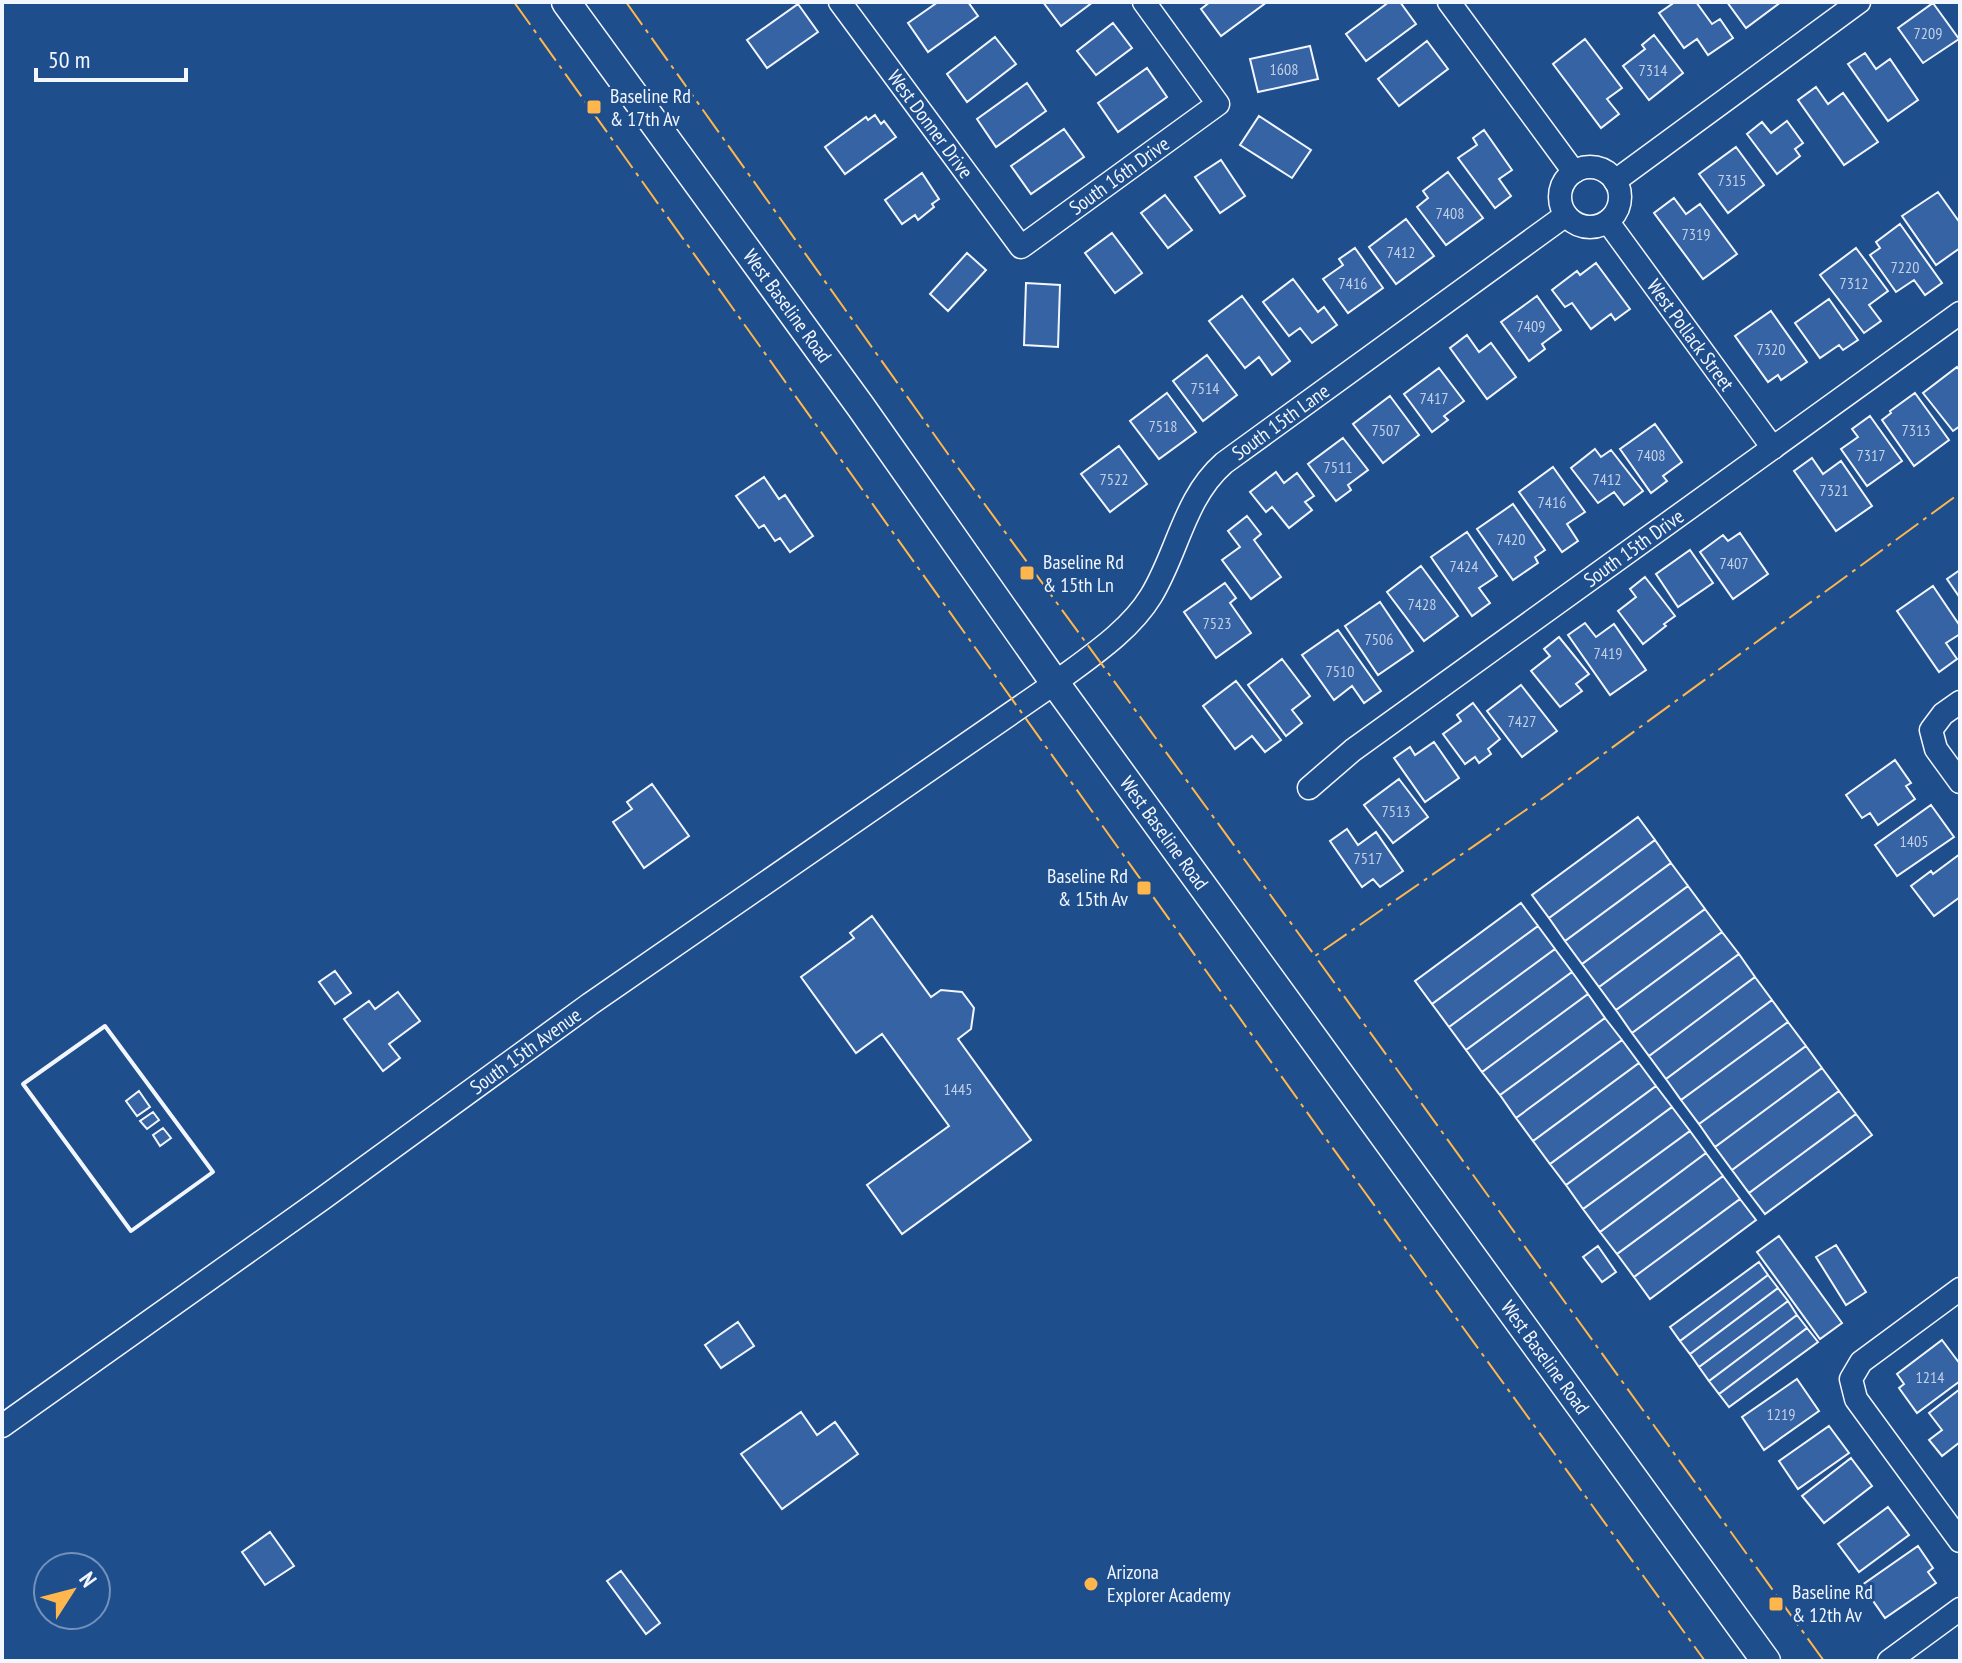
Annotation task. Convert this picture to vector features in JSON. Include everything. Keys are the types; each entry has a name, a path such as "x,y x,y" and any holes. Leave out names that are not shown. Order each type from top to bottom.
{"main road":[{"name":"West Baseline Road","path":"566,2 861,407 1055,683 1766,1661"}],"street":[{"name":"West Donner Drive","path":"840,2 1021,247"},
{"name":"South 16th Drive","path":"1021,247 1218,104 1144,2"},
{"path":"1449,2 1574,172"},
{"path":"1615,181 1859,2"},
{"path":"1596,168 1615,181 1620,198 1619,208 1608,222 1599,226 1581,226 1566,215 1560,200 1561,192 1574,172 1596,168"},
{"name":"South 15th Lane","path":"1055,683 1114,636 1148,601 1163,576 1197,492 1207,477 1566,215"},
{"name":"West Pollack Street","path":"1608,222 1773,448"},
{"name":"South 15th Drive","path":"1309,788 1353,750 1960,313"},
{"name":"South 15th Avenue","path":"2,1425 322,1199 590,1004 1055,683"},
{"path":"1960,702 1943,714 1931,730 1936,749 1960,782"},
{"path":"1960,1289 1861,1362 1851,1379 1856,1399 1960,1541"},
{"path":"1889,1661 1960,1609"}],"building":[{"path":"938,2 968,2 978,16 928,52 908,23"},
{"path":"1043,2 1093,2 1061,26"},
{"path":"1210,2 1267,2 1221,36 1201,9"},
{"path":"1389,2 1400,2 1416,24 1366,61 1346,34"},
{"path":"1675,2 1696,2 1712,24 1720,19 1733,38 1708,55 1697,39 1684,48 1659,13"},
{"path":"1727,2 1781,2 1746,28"},
{"path":"1933,3 1959,39 1923,63 1898,28"},
{"path":"798,4 818,32 767,68 747,40"},
{"path":"1113,23 1132,48 1096,75 1077,51"},
{"path":"1654,35 1683,73 1649,100 1623,66 1645,49 1642,45"},
{"path":"995,37 1016,64 967,102 947,74"},
{"path":"1585,39 1622,88 1607,99 1619,114 1601,128 1553,64"},
{"path":"1427,41 1448,69 1399,106 1378,79"},
{"path":"1310,46 1318,79 1258,92 1250,59"},
{"path":"1865,53 1876,69 1890,59 1918,100 1888,121 1848,64"},
{"path":"1147,68 1167,97 1118,132 1098,103"},
{"path":"1027,83 1046,111 996,147 977,119"},
{"path":"1816,87 1828,104 1843,93 1878,142 1844,165 1798,100"},
{"path":"875,115 896,137 845,174 825,147 866,117 868,120"},
{"path":"1259,116 1311,150 1292,178 1240,145"},
{"path":"1787,121 1803,143 1795,149 1800,156 1777,174 1747,134 1762,122 1771,133"},
{"path":"1064,129 1084,157 1031,194 1011,166"},
{"path":"1484,130 1512,170 1499,179 1511,196 1495,208 1458,158 1477,145 1473,138"},
{"path":"1736,147 1764,185 1728,213 1699,174"},
{"path":"1221,160 1245,196 1220,213 1195,177"},
{"path":"1448,172 1483,218 1446,245 1417,207 1428,198 1423,191"},
{"path":"922,173 939,199 918,220 915,215 902,224 885,200"},
{"path":"1938,192 1960,223 1960,248 1936,265 1902,216"},
{"path":"1165,195 1192,230 1168,248 1141,213"},
{"path":"1674,198 1686,214 1700,204 1737,254 1703,279 1654,213"},
{"path":"1406,219 1434,256 1396,284 1369,247"},
{"path":"1900,224 1942,283 1925,295 1914,280 1896,292 1870,255 1880,248 1876,242"},
{"path":"1112,233 1142,273 1115,293 1085,253"},
{"path":"1355,248 1383,288 1348,313 1323,279 1343,265 1339,259"},
{"path":"1856,248 1888,291 1869,305 1881,321 1864,333 1820,275"},
{"path":"967,253 986,270 948,311 930,294"},
{"path":"1596,263 1630,309 1615,320 1611,314 1591,329 1572,303 1565,307 1552,290 1577,271 1580,275"},
{"path":"1293,279 1318,312 1324,307 1337,325 1312,343 1300,328 1289,336 1263,302"},
{"path":"1026,283 1060,285 1058,347 1024,345"},
{"path":"1242,296 1290,361 1272,375 1259,357 1245,368 1209,321"},
{"path":"1537,296 1561,330 1542,344 1545,349 1529,361 1501,322"},
{"path":"1829,299 1858,340 1843,350 1839,345 1820,358 1795,323"},
{"path":"1771,311 1807,362 1781,380 1778,375 1768,382 1735,336"},
{"path":"1467,335 1479,352 1491,343 1516,377 1487,399 1450,348"},
{"path":"1207,355 1237,395 1203,421 1173,381"},
{"path":"1957,367 1960,371 1960,426 1953,431 1923,393"},
{"path":"1439,368 1464,401 1444,416 1448,420 1432,432 1404,394"},
{"path":"1167,393 1196,432 1159,459 1130,421"},
{"path":"1915,393 1949,440 1914,466 1882,420"},
{"path":"1390,396 1419,435 1383,463 1353,424"},
{"path":"1870,416 1902,461 1867,486 1841,449 1858,437 1852,429"},
{"path":"1655,424 1682,462 1663,476 1667,481 1651,493 1620,449"},
{"path":"1343,438 1368,470 1348,485 1351,490 1336,501 1308,464"},
{"path":"1119,446 1147,484 1110,512 1081,474"},
{"path":"1595,449 1601,457 1611,450 1643,491 1624,505 1614,492 1598,503 1571,468"},
{"path":"1812,458 1823,474 1841,461 1872,506 1836,531 1794,471"},
{"path":"1553,467 1585,512 1567,524 1578,541 1562,552 1519,492"},
{"path":"1276,472 1284,483 1297,473 1314,496 1305,502 1312,510 1289,528 1272,507 1266,512 1250,492"},
{"path":"764,477 779,499 785,495 813,536 790,552 780,538 775,541 764,525 759,528 736,496"},
{"path":"1513,504 1545,550 1535,557 1538,563 1513,580 1477,529"},
{"path":"1247,516 1261,534 1254,540 1281,577 1251,599 1222,560 1240,547 1228,531"},
{"path":"1467,532 1497,576 1479,588 1490,603 1472,616 1431,557"},
{"path":"1740,533 1768,574 1733,599 1700,552 1723,535 1728,541"},
{"path":"1690,550 1713,583 1678,607 1656,574"},
{"path":"1421,566 1458,616 1424,641 1387,592"},
{"path":"1960,570 1960,598 1947,579"},
{"path":"1645,577 1675,616 1643,644 1618,611 1636,597 1630,589"},
{"path":"1225,583 1236,598 1230,603 1251,633 1216,658 1184,612"},
{"path":"1933,586 1960,626 1960,634 1946,643 1957,659 1939,672 1897,611"},
{"path":"1380,602 1413,651 1378,675 1345,626"},
{"path":"1585,623 1596,637 1614,624 1646,670 1610,695 1568,635"},
{"path":"1338,630 1381,691 1364,703 1352,686 1334,700 1302,655"},
{"path":"1559,637 1589,674 1576,684 1582,691 1560,707 1531,671 1550,656 1544,649"},
{"path":"1282,659 1310,696 1292,710 1302,723 1286,736 1248,685"},
{"path":"1236,681 1281,740 1265,752 1252,736 1235,749 1203,706"},
{"path":"1521,685 1557,731 1522,757 1487,711"},
{"path":"1473,703 1500,739 1488,749 1491,754 1479,763 1475,757 1465,764 1443,734 1461,721 1457,715"},
{"path":"1434,742 1459,778 1425,802 1394,758 1410,747 1415,755"},
{"path":"1895,760 1911,783 1906,786 1915,799 1878,825 1870,813 1862,818 1846,795"},
{"path":"1399,779 1428,817 1393,843 1364,805"},
{"path":"652,784 689,836 644,868 613,822 632,809 627,802"},
{"path":"1931,805 1954,837 1897,876 1875,845"},
{"path":"1638,817 1655,840 1549,918 1532,895"},
{"path":"1347,829 1358,845 1376,832 1403,871 1380,887 1373,879 1362,887 1330,841"},
{"path":"1655,840 1671,863 1565,941 1549,918"},
{"path":"1960,854 1960,897 1934,916 1911,886"},
{"path":"1671,863 1688,886 1582,964 1565,941"},
{"path":"1688,886 1705,909 1599,987 1582,964"},
{"path":"1521,903 1538,926 1432,1004 1415,981"},
{"path":"1705,909 1722,932 1616,1010 1599,987"},
{"path":"872,916 931,997 941,990 962,992 974,1008 971,1029 958,1039 1031,1140 902,1234 867,1185 949,1126 882,1034 856,1053 801,977 854,938 850,933"},
{"path":"1538,926 1555,949 1449,1027 1432,1004"},
{"path":"1722,932 1739,954 1632,1033 1616,1010"},
{"path":"1555,949 1572,972 1466,1050 1449,1027"},
{"path":"1739,954 1755,977 1649,1056 1632,1033"},
{"path":"335,971 351,993 335,1004 319,982"},
{"path":"1572,972 1588,994 1482,1072 1466,1050"},
{"path":"1755,977 1772,1000 1666,1079 1649,1056"},
{"path":"398,992 420,1021 389,1044 400,1058 383,1071 344,1019 369,1001 375,1009"},
{"path":"1588,994 1605,1018 1500,1095 1482,1072"},
{"path":"1772,1000 1788,1022 1681,1100 1666,1079"},
{"path":"1605,1018 1622,1040 1516,1118 1500,1095"},
{"path":"1788,1022 1806,1046 1699,1124 1681,1100"},
{"path":"1622,1040 1639,1063 1533,1141 1516,1118"},
{"path":"1806,1046 1822,1068 1715,1147 1699,1124"},
{"path":"1639,1063 1656,1086 1550,1164 1533,1141"},
{"path":"1822,1068 1839,1091 1732,1170 1715,1147"},
{"path":"1656,1086 1672,1107 1566,1185 1550,1164"},
{"path":"139,1091 150,1107 137,1116 126,1101"},
{"path":"1839,1091 1856,1114 1749,1193 1732,1170"},
{"path":"1672,1107 1690,1131 1583,1209 1566,1185"},
{"path":"153,1112 159,1120 147,1129 140,1121"},
{"path":"1856,1114 1872,1135 1765,1214 1749,1193"},
{"path":"163,1128 171,1138 160,1146 153,1135"},
{"path":"1690,1131 1706,1153 1600,1232 1583,1209"},
{"path":"1706,1153 1723,1176 1617,1254 1600,1232"},
{"path":"1723,1176 1740,1199 1634,1277 1617,1254"},
{"path":"1740,1199 1756,1220 1650,1299 1634,1277"},
{"path":"1779,1236 1842,1323 1820,1339 1757,1252"},
{"path":"1836,1245 1866,1292 1846,1305 1816,1257"},
{"path":"1598,1246 1616,1272 1602,1282 1583,1257"},
{"path":"1759,1262 1768,1275 1680,1341 1670,1327"},
{"path":"1768,1275 1778,1288 1690,1354 1680,1341"},
{"path":"1778,1288 1788,1301 1699,1367 1690,1354"},
{"path":"1788,1301 1797,1315 1709,1381 1699,1367"},
{"path":"1797,1315 1807,1328 1719,1394 1709,1381"},
{"path":"738,1322 754,1346 721,1368 705,1345"},
{"path":"1807,1328 1818,1342 1729,1407 1719,1394"},
{"path":"1942,1340 1960,1364 1960,1381 1917,1413 1899,1388 1904,1384 1897,1374"},
{"path":"1797,1379 1819,1411 1764,1450 1742,1417"},
{"path":"1960,1389 1960,1442 1942,1456 1929,1440 1942,1430 1929,1413"},
{"path":"801,1412 817,1435 835,1422 858,1454 782,1509 741,1454"},
{"path":"1829,1426 1849,1453 1798,1489 1779,1461"},
{"path":"1851,1458 1872,1486 1824,1523 1802,1496"},
{"path":"1888,1507 1909,1535 1859,1572 1838,1544"},
{"path":"270,1532 294,1566 265,1585 242,1552"},
{"path":"1918,1546 1933,1568 1928,1572 1936,1583 1885,1618 1862,1585"},
{"path":"621,1571 660,1623 646,1634 607,1581"}],"wall":[{"path":"105,1026 213,1172 131,1231 23,1084 105,1026"}],"power":[{"path":"514,2 1324,1136 1705,1661"},
{"path":"626,2 948,454 1315,956"},
{"path":"1824,1661 1315,956 1546,796 1960,493"}],"place":[{"name":"Baseline Rd & 17th Av","path":"594,107"},
{"name":"Baseline Rd & 15th Ln","path":"1027,573"},
{"name":"Baseline Rd & 15th Av","path":"1144,888"},
{"name":"Arizona Explorer Academy","path":"1091,1584"},
{"name":"Baseline Rd & 12th Av","path":"1776,1604"}]}
